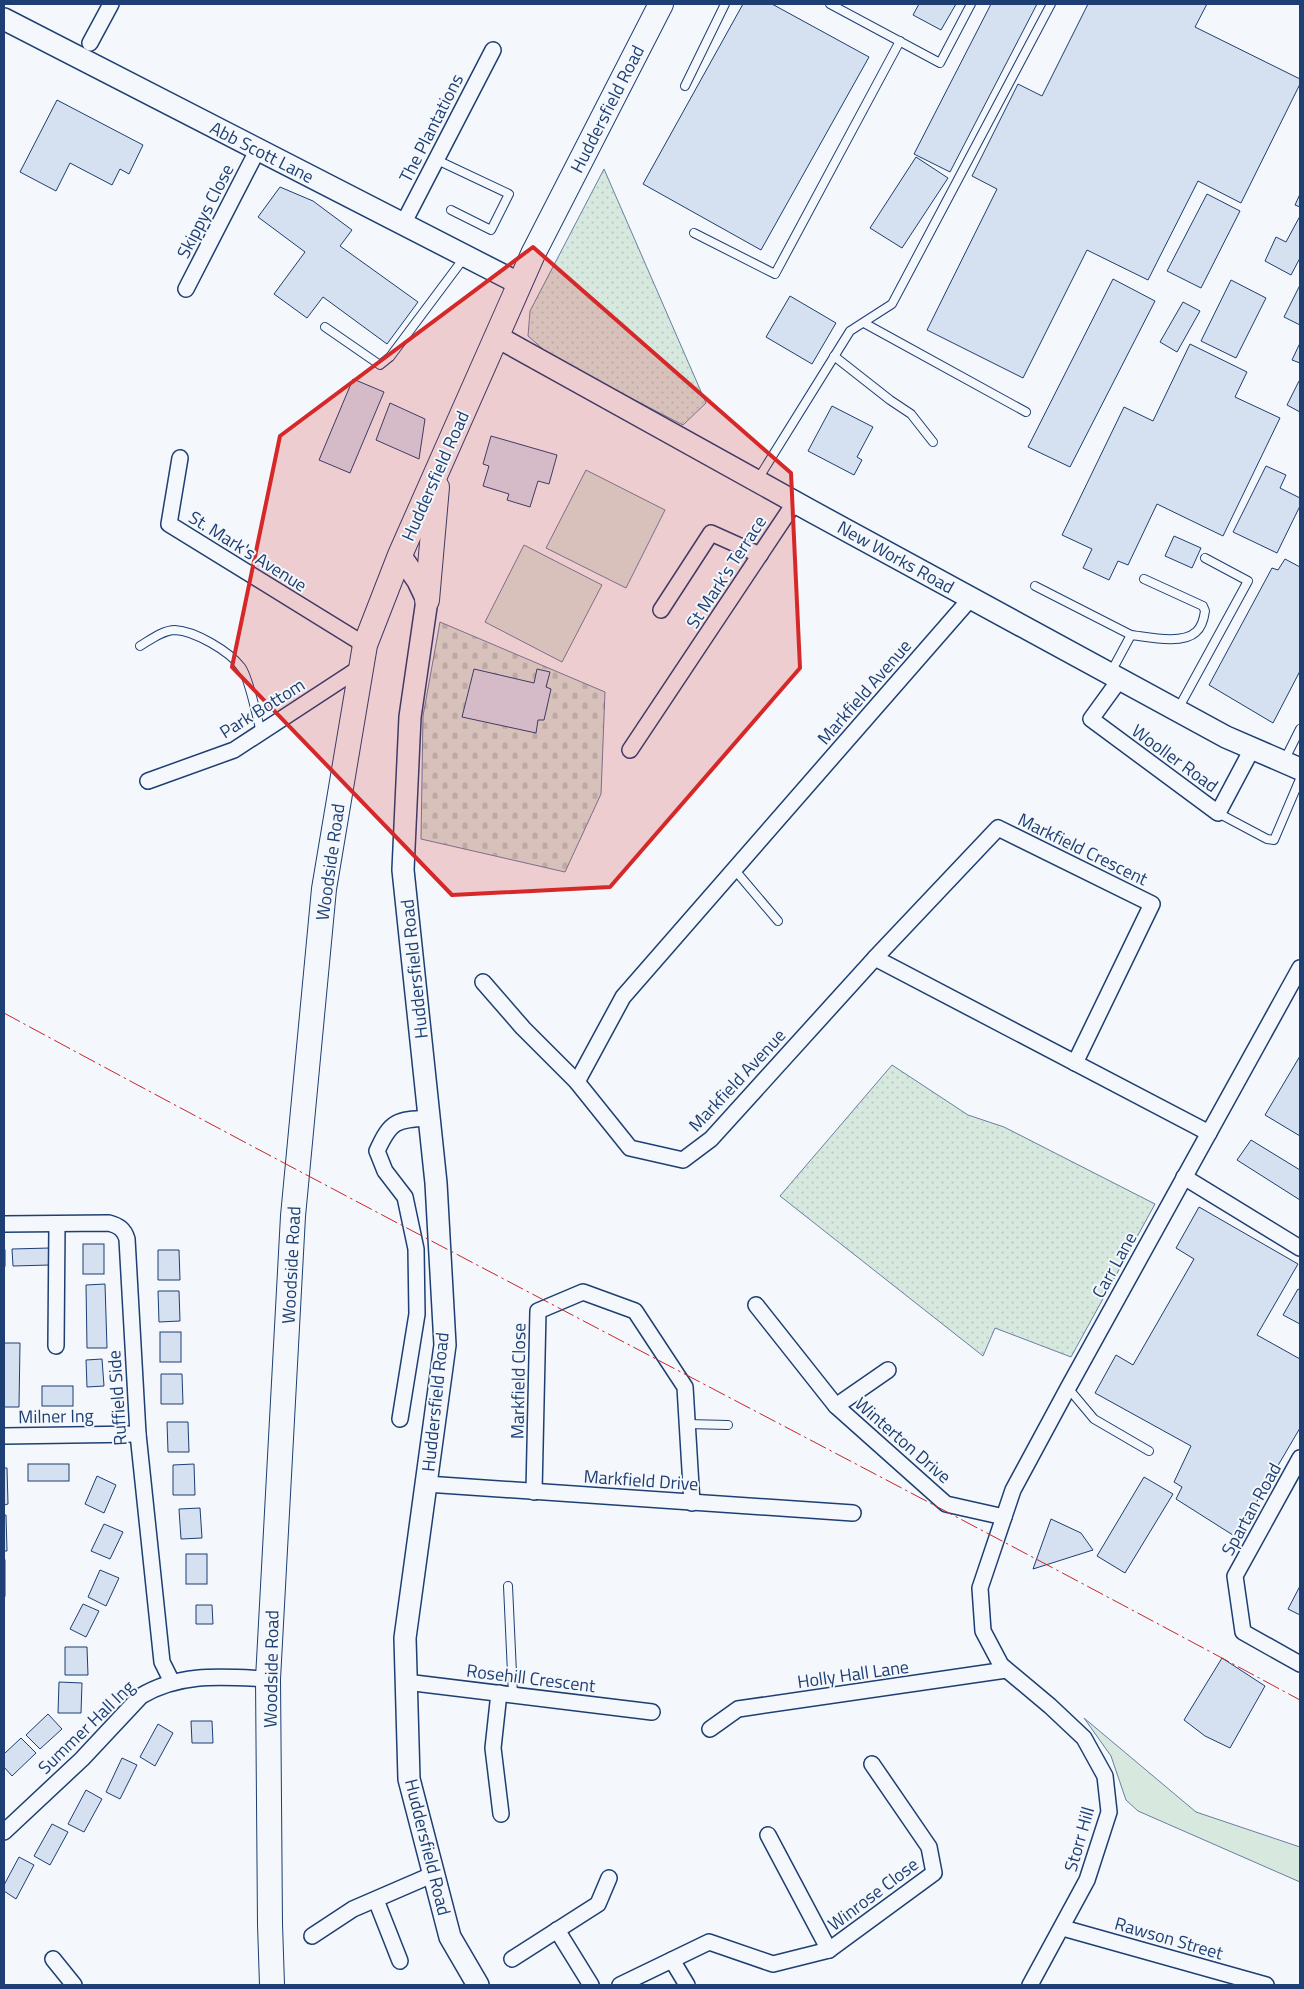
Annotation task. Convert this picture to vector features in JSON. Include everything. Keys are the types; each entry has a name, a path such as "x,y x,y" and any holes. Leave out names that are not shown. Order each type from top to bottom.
{"main road":[{"name":"Huddersfield Road","path":"400,555 520,284 573,174 660,4"},
{"path":"427,600 439,466"},
{"name":"Woodside Road","path":"272,1985 268,1679 293,1216 324,890 363,656 400,555"}],"street":[{"path":"90,43 111,4"},
{"name":"Abb Scott Lane","path":"4,19 520,284"},
{"name":"The Plantations","path":"403,224 493,50"},
{"name":"Skippys Close","path":"186,289 258,150"},
{"name":"New Works Road","path":"496,336 795,502 1226,737 1292,766"},
{"name":"St. Mark's Avenue","path":"180,458 169,524 363,656"},
{"name":"St Mark's Terrace","path":"630,750 795,502"},
{"path":"661,610 711,533 760,555"},
{"name":"Huddersfield Road","path":"400,555 418,581 427,600 410,717 404,870 436,1183 445,1345 405,1638 409,1779 450,1936 478,1985"},
{"name":"Markfield Avenue","path":"876,958 711,1139 683,1160 630,1148 577,1082 623,997 971,598"},
{"name":"Park Bottom","path":"148,781 234,750 262,733 363,656"},
{"name":"Wooller Road","path":"1115,676 1091,719 1218,813 1252,749"},
{"name":"Markfield Crescent","path":"876,958 998,828 1152,904 1075,1063"},
{"path":"876,958 1209,1133"},
{"name":"Carr Lane","path":"980,1588 1013,1490 1300,968"},
{"path":"483,982 523,1028 577,1082"},
{"path":"400,1419 417,1314 416,1248 405,1197 385,1171 377,1151 386,1130 401,1120 430,1118"},
{"path":"1184,1177 1300,1248"},
{"name":"Ruffield Side","path":"4,1224 108,1223 116,1225 125,1233 127,1239 138,1434 162,1662 172,1682"},
{"path":"56,1346 57,1224"},
{"name":"Markfield Close","path":"534,1492 538,1312 583,1292 635,1312 685,1387 692,1503"},
{"name":"Winterton Drive","path":"756,1305 836,1406 946,1504 1004,1517"},
{"name":"Winterton Drive","path":"836,1406 888,1370"},
{"name":"Milner Ing","path":"4,1436 138,1434"},
{"name":"Spartan Road","path":"1300,1458 1236,1576 1243,1632 1300,1664"},
{"name":"Markfield Drive","path":"426,1484 853,1514"},
{"name":"Storr Hill","path":"980,1588 983,1631 1000,1665 1050,1706 1084,1738 1105,1776 1110,1812 1087,1880 1063,1928 1030,1985"},
{"name":"Holly Hall Lane","path":"710,1728 738,1710 1006,1670"},
{"name":"Summer Hall Ing","path":"4,1832 82,1759 141,1696 172,1682 209,1676 268,1679"},
{"name":"Rosehill Crescent","path":"406,1682 652,1712"},
{"path":"502,1814 493,1748 506,1694"},
{"name":"Winrose Close","path":"829,1950 934,1873 929,1847 872,1764"},
{"path":"620,1985 709,1942 773,1964 829,1950 768,1835"},
{"path":"312,1936 354,1909 434,1874"},
{"path":"512,1959 598,1904 609,1878"},
{"path":"376,1900 400,1961"},
{"name":"Rawson Street","path":"1063,1928 1266,1985"},
{"path":"557,1930 590,1985"},
{"path":"53,1959 74,1985"},
{"path":"672,1960 687,1985"}],"lane":[{"path":"685,86 725,4"},
{"path":"830,4 940,63 971,4"},
{"path":"757,481 850,330 892,304 1051,4"},
{"path":"694,232 775,274 900,41"},
{"path":"437,160 509,194 491,230 451,210"},
{"path":"325,327 380,364 390,357 466,256"},
{"path":"864,323 1026,412"},
{"path":"834,356 911,414 933,442"},
{"path":"1177,710 1248,581 1205,558"},
{"path":"1035,586 1131,635 1162,639 1183,638 1196,633 1203,622 1205,611 1203,606 1144,579"},
{"path":"140,646 155,637 174,630 200,636 226,653 242,668 262,733"},
{"path":"1115,676 1131,635"},
{"path":"1292,766 1300,730"},
{"path":"1218,813 1267,839 1274,840 1300,779"},
{"path":"734,869 778,921"},
{"path":"1068,1388 1094,1419 1149,1451"},
{"path":"687,1424 728,1425"},
{"path":"506,1694 508,1586"}],"highlighted area":[{"path":"533,247 791,473 800,668 610,887 452,895 232,667 280,436"}],"green space":[{"path":"604,169 706,403 683,425 553,358 528,336 530,311"},
{"path":"586,470 665,510 626,588 546,548"},
{"path":"524,545 602,585 562,662 485,622"},
{"path":"440,622 605,692 601,794 565,872 421,839 423,716"},
{"path":"892,1065 968,1115 1004,1127 1155,1204 1071,1357 995,1328 983,1356 780,1196"},
{"path":"1084,1718 1196,1812 1300,1847 1300,1882 1138,1811 1126,1800 1111,1756"}],"building":[{"path":"743,4 772,4 869,57 761,250 643,184"},
{"path":"919,4 956,4 941,30 913,15"},
{"path":"991,4 1037,4 950,172 914,154"},
{"path":"1088,4 1207,4 1195,27 1300,79 1300,84 1241,203 1198,181 1148,280 1087,250 1023,378 927,330 997,189 972,176 1018,84 1042,96"},
{"path":"57,100 143,145 129,174 120,169 112,185 70,163 56,191 20,172"},
{"path":"916,157 948,178 902,248 870,228"},
{"path":"280,187 313,201 352,230 340,246 418,302 387,344 323,297 307,318 274,294 305,252 258,217"},
{"path":"1207,194 1240,211 1201,288 1167,271"},
{"path":"1300,194 1300,207 1295,205"},
{"path":"1300,216 1300,258 1291,275 1265,261 1276,237 1286,242"},
{"path":"1113,279 1155,301 1070,467 1028,447"},
{"path":"1231,280 1266,298 1236,358 1201,341"},
{"path":"1300,285 1300,325 1284,317"},
{"path":"790,296 836,323 812,364 766,337"},
{"path":"1183,302 1200,311 1177,352 1160,342"},
{"path":"1300,343 1300,363 1292,360"},
{"path":"1190,344 1247,372 1235,397 1280,418 1223,536 1157,504 1128,565 1118,561 1109,580 1083,568 1092,549 1062,535 1124,407 1153,421"},
{"path":"353,379 384,392 350,473 319,460"},
{"path":"1300,382 1300,412 1287,405"},
{"path":"390,403 425,419 419,459 376,440"},
{"path":"832,406 873,427 857,457 862,460 854,475 808,451"},
{"path":"491,436 557,455 549,484 538,481 530,507 507,500 509,494 483,486 489,466 483,464"},
{"path":"1266,466 1286,475 1280,488 1300,498 1300,506 1277,553 1233,532"},
{"path":"1174,536 1201,548 1192,568 1165,556"},
{"path":"1285,559 1300,567 1300,671 1273,723 1209,685 1272,568 1278,570"},
{"path":"474,669 534,683 537,669 550,672 546,687 551,689 544,720 538,720 536,733 462,717"},
{"path":"1300,1056 1300,1136 1265,1115"},
{"path":"1251,1140 1300,1170 1300,1200 1237,1160"},
{"path":"1199,1207 1298,1264 1257,1335 1300,1359 1300,1428 1236,1537 1176,1499 1182,1487 1174,1482 1191,1446 1095,1393 1116,1355 1133,1365 1194,1259 1176,1248"},
{"path":"83,1244 104,1244 104,1274 83,1274"},
{"path":"50,1248 50,1265 13,1266 12,1249"},
{"path":"5,1250 5,1266 4,1266"},
{"path":"158,1250 179,1250 180,1280 158,1280"},
{"path":"105,1284 107,1348 87,1348 86,1285"},
{"path":"1298,1289 1300,1290 1300,1324 1283,1315"},
{"path":"158,1291 179,1291 180,1321 159,1322"},
{"path":"160,1332 181,1332 181,1362 160,1362"},
{"path":"4,1343 20,1343 19,1407 4,1407"},
{"path":"102,1359 104,1386 87,1387 86,1360"},
{"path":"161,1374 182,1374 183,1404 161,1404"},
{"path":"42,1386 73,1386 73,1406 42,1406"},
{"path":"167,1422 188,1422 189,1452 168,1452"},
{"path":"28,1464 69,1464 69,1481 28,1481"},
{"path":"194,1464 195,1495 173,1495 173,1465"},
{"path":"4,1468 7,1468 8,1504 4,1505"},
{"path":"97,1476 116,1485 104,1513 85,1504"},
{"path":"1144,1477 1173,1494 1125,1573 1097,1556"},
{"path":"200,1508 202,1538 181,1539 179,1509"},
{"path":"4,1515 6,1515 7,1551 4,1551"},
{"path":"1051,1519 1081,1533 1093,1550 1033,1569"},
{"path":"104,1524 123,1532 110,1559 91,1551"},
{"path":"186,1554 207,1554 207,1584 186,1584"},
{"path":"5,1560 5,1596 4,1596"},
{"path":"100,1570 119,1578 106,1606 88,1597"},
{"path":"1300,1586 1300,1615 1288,1609"},
{"path":"83,1604 99,1611 86,1637 70,1629"},
{"path":"196,1605 212,1605 213,1624 196,1624"},
{"path":"65,1647 87,1647 88,1675 65,1675"},
{"path":"1222,1658 1265,1686 1230,1748 1205,1736 1184,1720"},
{"path":"59,1682 82,1683 81,1713 58,1713"},
{"path":"48,1714 62,1729 40,1749 26,1735"},
{"path":"191,1721 212,1721 213,1743 192,1743"},
{"path":"158,1724 173,1733 155,1766 140,1757"},
{"path":"21,1738 36,1753 12,1776 4,1767 4,1754"},
{"path":"122,1758 137,1765 120,1799 106,1792"},
{"path":"86,1790 102,1799 84,1832 68,1824"},
{"path":"52,1824 68,1832 50,1865 34,1856"},
{"path":"19,1857 34,1865 16,1899 4,1891 4,1885"}],"power":[{"path":"4,1013 327,1186 1300,1700"}]}
